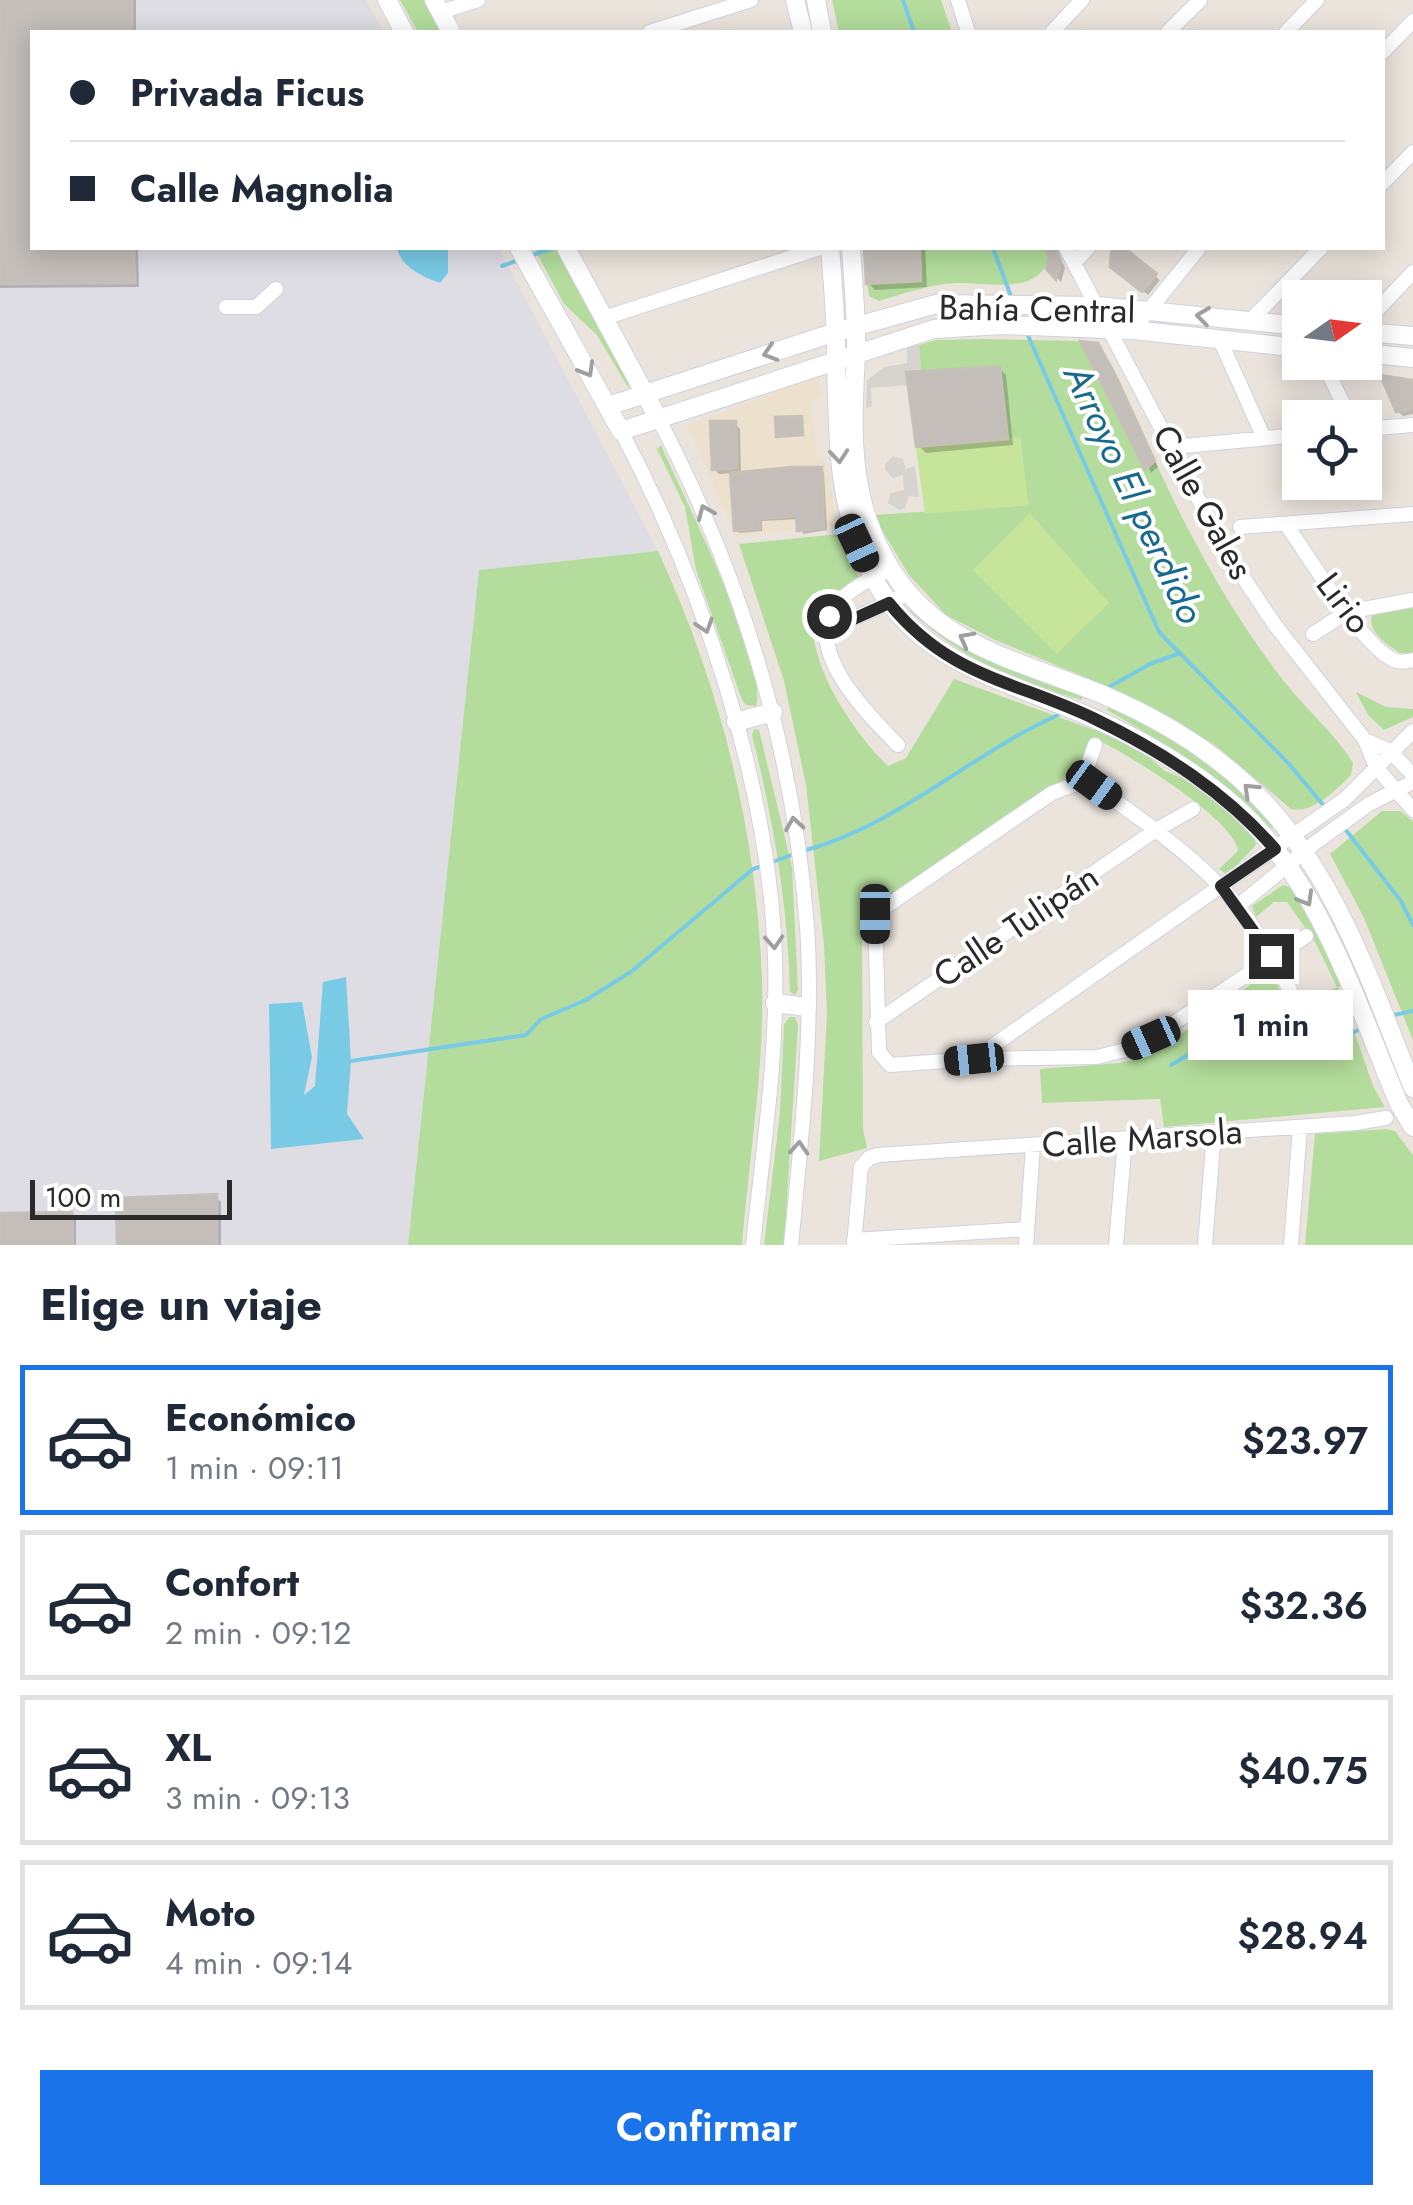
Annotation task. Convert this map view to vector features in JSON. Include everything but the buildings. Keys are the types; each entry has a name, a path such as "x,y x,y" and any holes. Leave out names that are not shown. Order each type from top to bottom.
{"street":[{"path":"386,0 403,30"},
{"path":"451,30 438,6 478,0"},
{"path":"656,30 752,0"},
{"path":"795,0 802,30"},
{"path":"816,0 822,30"},
{"path":"1054,30 1082,0"},
{"path":"1170,30 1200,0"},
{"path":"1288,30 1316,0"},
{"path":"960,2 967,30"},
{"path":"1385,51 1413,21"},
{"path":"1385,181 1413,152"},
{"path":"520,250 608,406 678,547 736,722 768,880 775,957 771,1074 753,1245"},
{"path":"567,250 691,481 748,624 772,712 795,827 807,928 807,1007 791,1245"},
{"path":"604,318 814,250"},
{"path":"830,250 838,461 843,496 866,540 934,621 1028,668 1101,694 1177,732 1210,754 1306,839 1350,933 1413,1088"},
{"path":"851,250 856,326 856,463 873,578 889,603 924,641 960,665 1093,718 1203,780 1237,808 1275,849 1330,939 1399,1106 1413,1128"},
{"name":"Calle Gales","path":"1067,250 1227,554 1275,625 1365,740 1376,767 1413,810"},
{"path":"1074,263 1086,250"},
{"path":"1133,330 1197,250"},
{"path":"1250,321 1319,250"},
{"path":"1382,305 1413,272"},
{"path":"226,308 256,307 276,288"},
{"name":"Bahía Central","path":"608,406 936,304 1098,306 1282,324"},
{"path":"996,304 997,326"},
{"name":"Bahía Central","path":"621,431 934,328 1133,330 1282,346"},
{"path":"1382,333 1413,336"},
{"path":"1220,340 1264,438"},
{"path":"1382,355 1413,358"},
{"path":"1382,427 1413,424"},
{"path":"1173,447 1282,436"},
{"path":"1240,528 1413,514"},
{"name":"Lirio","path":"1287,526 1348,612 1392,660 1413,660"},
{"path":"890,569 836,605 829,616 827,631 830,653 859,706 898,744"},
{"path":"827,631 908,594"},
{"path":"1313,634 1348,612 1413,600"},
{"path":"1093,718 1101,694"},
{"path":"736,722 772,712"},
{"path":"1238,906 1287,866 1306,839 1413,731"},
{"name":"Calle Gales","path":"1365,740 1390,751 1413,778"},
{"path":"1088,784 1095,745"},
{"path":"974,1059 1275,849 1306,839 1413,778"},
{"path":"1290,990 1271,956 1238,906 1221,886 1156,830 1088,784 1052,793 875,914 878,1052 890,1065 907,1066 974,1059 1085,1057 1124,1050 1151,1038 1271,956 1306,936"},
{"name":"Calle Tulipán","path":"876,1022 1156,830 1193,809"},
{"path":"775,1003 807,1007"},
{"path":"1362,1016 1380,1006"},
{"name":"Calle Marsola","path":"854,1242 861,1168 870,1158 1300,1126 1399,1106"},
{"path":"1290,1245 1300,1126"},
{"path":"1205,1245 1214,1132"},
{"path":"1116,1245 1125,1139"},
{"path":"854,1242 1026,1237 1034,1146"}],"shaded area":[{"path":"0,0 366,0 383,30 30,30 30,250 500,250 658,551 479,570 408,1245 0,1245"},
{"path":"907,345 919,345 921,371 906,372 907,385 871,388 872,407 866,408 867,380 885,367 907,363"},
{"path":"818,375 821,394 813,404 816,454 824,460 830,476 836,526 736,536 687,426"},
{"path":"893,456 903,459 906,469 915,466 919,497 909,496 905,508 900,510 888,503 890,493 904,490 903,475 893,478 885,470"}],"green space":[{"path":"400,0 424,0 440,30 417,30"},
{"path":"832,0 941,0 951,30 839,30"},
{"path":"535,250 558,250 629,389 597,335 564,304"},
{"path":"920,250 1046,250 1049,258 1043,270 1023,282 948,284 879,301 869,296 867,284 921,281"},
{"path":"937,340 1080,341 1144,469 1155,461 1229,602 1283,680 1353,763 1351,775 1324,800 1308,808 1291,809 1215,745 1109,687 946,615 909,575 873,515 1028,505 1020,437 1008,439 1000,366 921,371 919,345"},
{"path":"1020,437 1028,505 925,514 916,447"},
{"path":"661,445 737,618 757,685 756,706 746,705 742,700 696,570 685,507 657,449"},
{"path":"1030,513 1109,603 1057,654 973,570"},
{"path":"839,534 859,578 814,614 817,653 848,717 888,766 906,758 954,679 1094,730 1097,724 1127,738 1165,771 1215,795 1254,836 1256,845 1225,873 1219,869 1238,851 1232,837 1218,822 1151,771 1092,737 1077,770 865,913 863,1129 867,1148 819,1161 827,1014 824,945 806,785 784,681 739,544"},
{"path":"658,551 717,706 743,814 759,924 759,1077 742,1245 408,1245 479,570"},
{"path":"1413,605 1413,653 1400,653 1378,636 1371,619 1373,613"},
{"path":"913,606 949,640 993,662 1082,695 1082,700 1012,677 971,656 951,644 912,613 908,607"},
{"path":"1356,692 1386,707 1413,709 1413,717 1384,730 1368,715"},
{"path":"1109,705 1199,757 1239,789 1275,827 1271,828 1193,763 1107,710"},
{"path":"754,729 759,730 792,867 798,990 795,995 790,992 783,895 752,735"},
{"path":"1382,811 1400,811 1413,821 1413,1040 1364,918 1330,854"},
{"path":"1283,885 1293,888 1344,985 1338,987 1374,1088 1385,1107 1164,1127 1160,1099 1042,1103 1040,1069 1120,1063 1150,1056 1265,974 1276,982 1288,1009 1337,987 1315,942 1287,902 1274,902 1256,917 1252,906"},
{"path":"795,1017 798,1025 784,1245 764,1245 780,1113 784,1024"},
{"path":"1395,1131 1413,1155 1413,1245 1305,1245 1315,1134"}],"water":[{"path":"398,250 448,250 448,273 440,283 408,266"},
{"path":"346,977 351,1061 347,1114 364,1139 271,1149 269,1004 302,1002 312,1057 304,1095 315,1086 323,982"}],"waterway":[{"name":"Arroyo El perdido","path":"903,0 913,30"},
{"path":"530,256 547,250"},
{"name":"Arroyo El perdido","path":"994,250 1012,299"},
{"path":"502,266 521,259"},
{"name":"Arroyo El perdido","path":"1026,331 1159,632 1289,764 1325,807"},
{"path":"1109,687 1150,664 1180,653"},
{"path":"803,851 871,824 1058,715"},
{"name":"Arroyo El perdido","path":"1345,829 1401,901 1413,925"},
{"path":"770,863 794,854"},
{"path":"351,1061 526,1035 541,1019 586,1000 632,971 753,869 762,866"},
{"path":"1389,1016 1413,1011"},
{"path":"1171,1065 1193,1052 1226,1050 1248,1055 1319,1031 1354,1032 1363,1028"}],"route":[{"path":"829,616 827,631 889,603 924,641 960,665 1093,718 1203,780 1237,808 1275,849 1221,886 1271,956"}]}
